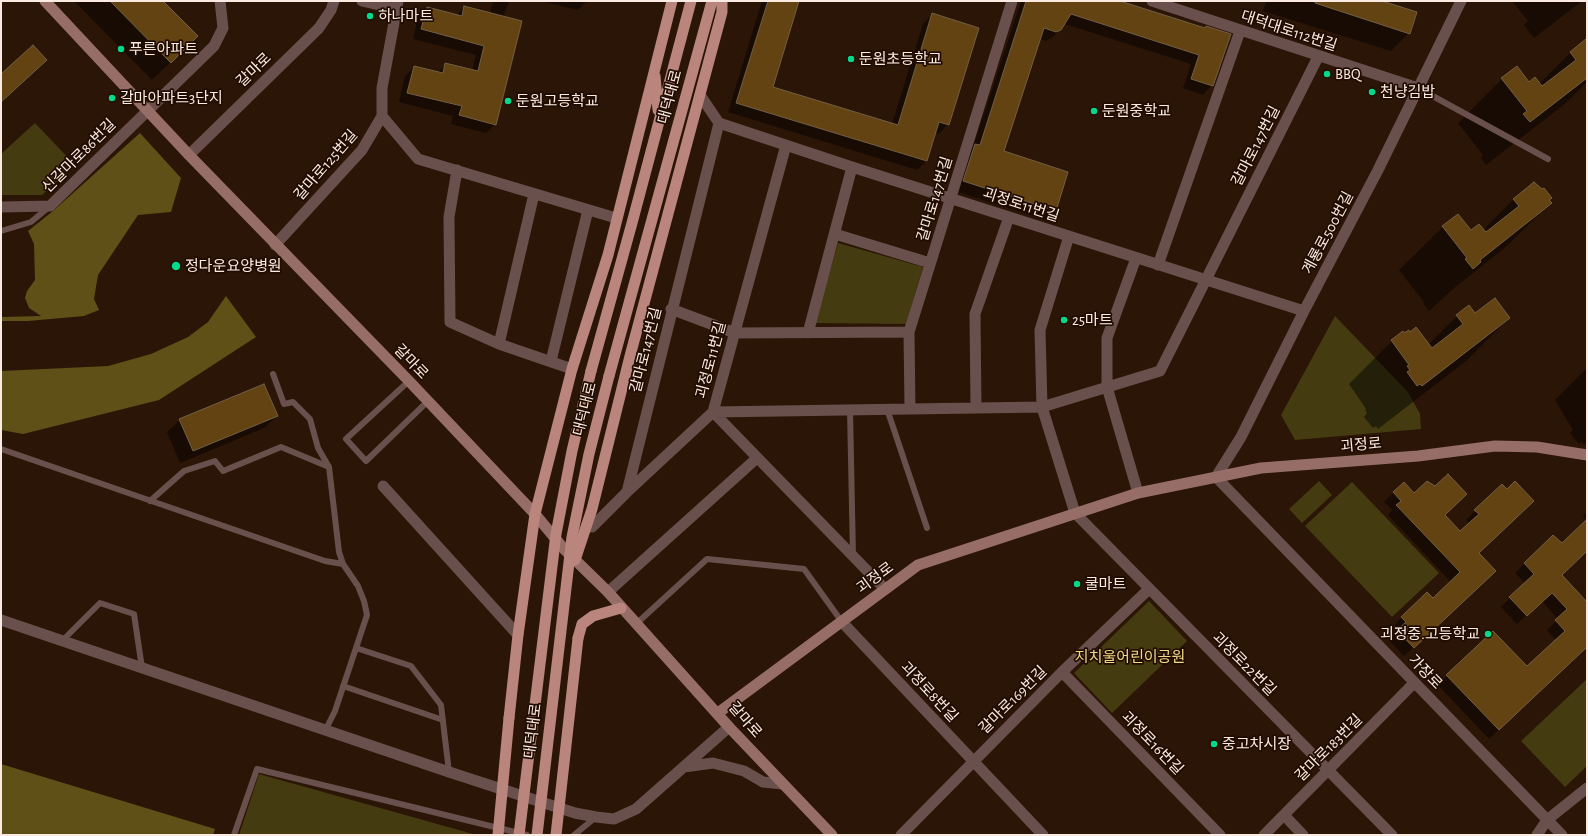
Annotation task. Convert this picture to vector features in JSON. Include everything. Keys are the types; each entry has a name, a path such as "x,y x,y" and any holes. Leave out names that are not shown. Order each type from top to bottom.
{"main road":[{"name":"갈마로","path":"45,1 148,109 189,155 409,381 535,514 576,560 608,592 729,727 832,835"},
{"path":"498,835 508,718 535,514 572,369 608,255 654,67 672,1"},
{"name":"대덕대로","path":"519,835 556,534 572,452 591,371 691,1"},
{"name":"대덕대로","path":"537,835 572,537 589,454 712,1"},
{"path":"576,560 592,509 630,356 722,12 722,1"},
{"path":"654,67 659,119"},
{"name":"괴정로","path":"718,713 918,565 1138,493 1261,468 1418,456 1495,446 1536,446 1587,455"},
{"path":"556,835 578,638 582,624 593,616 621,608"}],"street":[{"name":"신갈마로86번길","path":"1,207 50,206 214,46 223,28 220,1"},
{"name":"갈마로","path":"189,155 319,28 331,10 334,1"},
{"path":"362,1 397,5 382,88 382,116 418,159 616,218"},
{"name":"갈마로147번길","path":"910,409 909,332 1012,1"},
{"name":"대덕대로112번길","path":"1152,1 1318,57 1418,88"},
{"name":"계룡로500번길","path":"1216,477 1241,438 1461,1"},
{"path":"1158,265 1240,31"},
{"name":"갈마로147번길","path":"713,412 1042,407 1160,371 1318,57"},
{"path":"700,95 719,123"},
{"name":"갈마로125번길","path":"275,245 362,150 382,116"},
{"name":"갈마로147번길","path":"627,492 671,309 719,123"},
{"name":"괴정로11번길","path":"719,123 1304,311"},
{"name":"괴정로11번길","path":"786,145 713,412 884,589"},
{"path":"808,333 852,167"},
{"name":"대덕대로","path":"457,170 449,217 450,322 499,344 572,369"},
{"path":"499,344 534,194"},
{"path":"550,361 588,210"},
{"path":"976,408 975,314 1009,217"},
{"path":"834,234 930,263"},
{"path":"1069,236 1040,330 1042,407 1074,513"},
{"path":"1136,258 1107,338 1107,387 1138,493"},
{"path":"671,309 735,332 909,332"},
{"path":"592,527 627,492 713,412"},
{"path":"608,592 757,458"},
{"name":"가장로","path":"1216,477 1562,835"},
{"path":"383,486 518,635"},
{"name":"괴정로22번길","path":"1074,513 1392,835"},
{"name":"갈마로169번길","path":"901,835 1062,672 1149,589"},
{"path":"1,620 326,729 449,772 575,813 596,817 614,819 636,809 729,727"},
{"name":"괴정로8번길","path":"842,622 1043,835"},
{"name":"괴정로16번길","path":"1062,672 1220,835"},
{"name":"갈마로183번길","path":"1264,835 1414,683"},
{"path":"683,767 713,763 744,771 763,782 782,784"},
{"path":"1537,835 1547,820 1587,788"},
{"path":"1284,815 1304,835"}],"lane":[{"path":"1418,88 1548,159"},
{"path":"1,230 30,222 50,206"},
{"path":"273,374 284,404 293,402 310,419 318,448 329,466 339,552 343,564 358,586 364,601 367,615 343,686 326,729"},
{"path":"409,381 346,439 366,460 428,402"},
{"path":"887,409 926,528"},
{"path":"850,410 853,557"},
{"path":"150,501 184,471 215,461 223,471 281,447 329,466"},
{"path":"1,449 325,561 343,564"},
{"path":"636,624 707,559 804,569 842,622"},
{"path":"62,641 100,603 134,614 142,668"},
{"path":"356,648 411,666 441,705 449,772"},
{"path":"343,686 443,720"},
{"path":"234,835 257,769 527,835"},
{"path":"574,835 596,817"}],"green space":[{"path":"35,123 75,165 42,195 1,195 1,154"},
{"path":"838,243 923,267 906,324 815,323"},
{"path":"1335,316 1408,392 1420,414 1421,429 1295,440 1281,415"},
{"path":"1319,481 1332,495 1302,523 1289,509"},
{"path":"1352,482 1439,573 1392,617 1305,526"},
{"name":"지치울어린이공원","path":"1149,601 1187,641 1112,713 1074,673"},
{"path":"1587,679 1587,766 1565,787 1521,741"},
{"path":"259,774 473,834 473,835 239,835"}],"shaded area":[{"path":"140,133 181,178 171,212 138,215 98,275 94,299 99,310 84,316 28,321 1,321 1,317 41,316 29,308 25,298 27,291 35,280 34,244 28,231 53,211"},
{"path":"226,296 256,337 159,400 23,434 1,430 1,371 108,366 151,354 188,337 208,322"},
{"path":"1,764 215,829 213,835 1,835"}],"building":[{"path":"110,1 163,1 198,36 171,63"},
{"path":"768,1 799,1 773,87 898,125 932,13 979,28 949,125 939,122 927,161 736,103"},
{"path":"1026,1 1120,1 1205,28 1206,26 1231,34 1213,86 1191,79 1199,55 1071,14 1061,30 1056,32 1044,28 1004,151 1068,172 1056,211 963,181 975,144 980,145"},
{"path":"1315,1 1382,1 1417,12 1410,34 1315,3"},
{"path":"464,6 522,21 496,125 459,115 462,106 407,93 414,66 443,73 445,63 478,71 484,46 421,29 427,7 462,16"},
{"path":"1587,38 1587,78 1530,122 1523,114 1527,111 1501,78 1517,66 1529,82 1535,77 1542,86 1576,60 1570,52"},
{"path":"33,45 47,60 1,102 1,74"},
{"path":"1534,182 1542,189 1544,188 1552,198 1549,200 1552,203 1480,260 1481,262 1473,269 1465,259 1467,258 1442,226 1458,214 1471,230 1479,224 1486,232 1519,206 1513,199"},
{"path":"1495,298 1510,318 1422,386 1420,384 1417,386 1407,372 1410,370 1407,366 1409,365 1391,340 1403,331 1404,333 1409,330 1410,332 1416,327 1432,348 1463,324 1456,315 1469,305 1475,313"},
{"path":"264,384 278,416 193,451 179,419"},
{"path":"1448,474 1467,494 1445,515 1460,531 1479,514 1474,510 1502,484 1507,489 1515,481 1534,501 1479,553 1496,571 1414,648 1397,630 1406,622 1401,617 1427,592 1433,598 1460,572 1396,505 1401,501 1393,492 1404,482 1414,493 1427,481 1435,486"},
{"path":"1587,519 1587,551 1562,575 1587,602 1587,647 1499,730 1446,675 1493,631 1527,666 1565,631 1555,620 1567,609 1552,593 1527,616 1509,597 1534,574 1524,563 1553,535 1562,543"}],"place":[{"name":"하나마트","path":"370,16"},
{"name":"푸른아파트","path":"121,49"},
{"name":"둔원초등학교","path":"851,59"},
{"name":"BBQ","path":"1327,74"},
{"name":"천냥김밥","path":"1372,92"},
{"name":"갈마아파트3단지","path":"112,98"},
{"name":"둔원고등학교","path":"508,101"},
{"name":"둔원중학교","path":"1094,111"},
{"name":"정다운요양병원","path":"176,266"},
{"name":"25마트","path":"1064,320"},
{"name":"쿨마트","path":"1077,584"},
{"name":"괴정중.고등학교","path":"1488,634"},
{"name":"중고차시장","path":"1214,744"}]}
